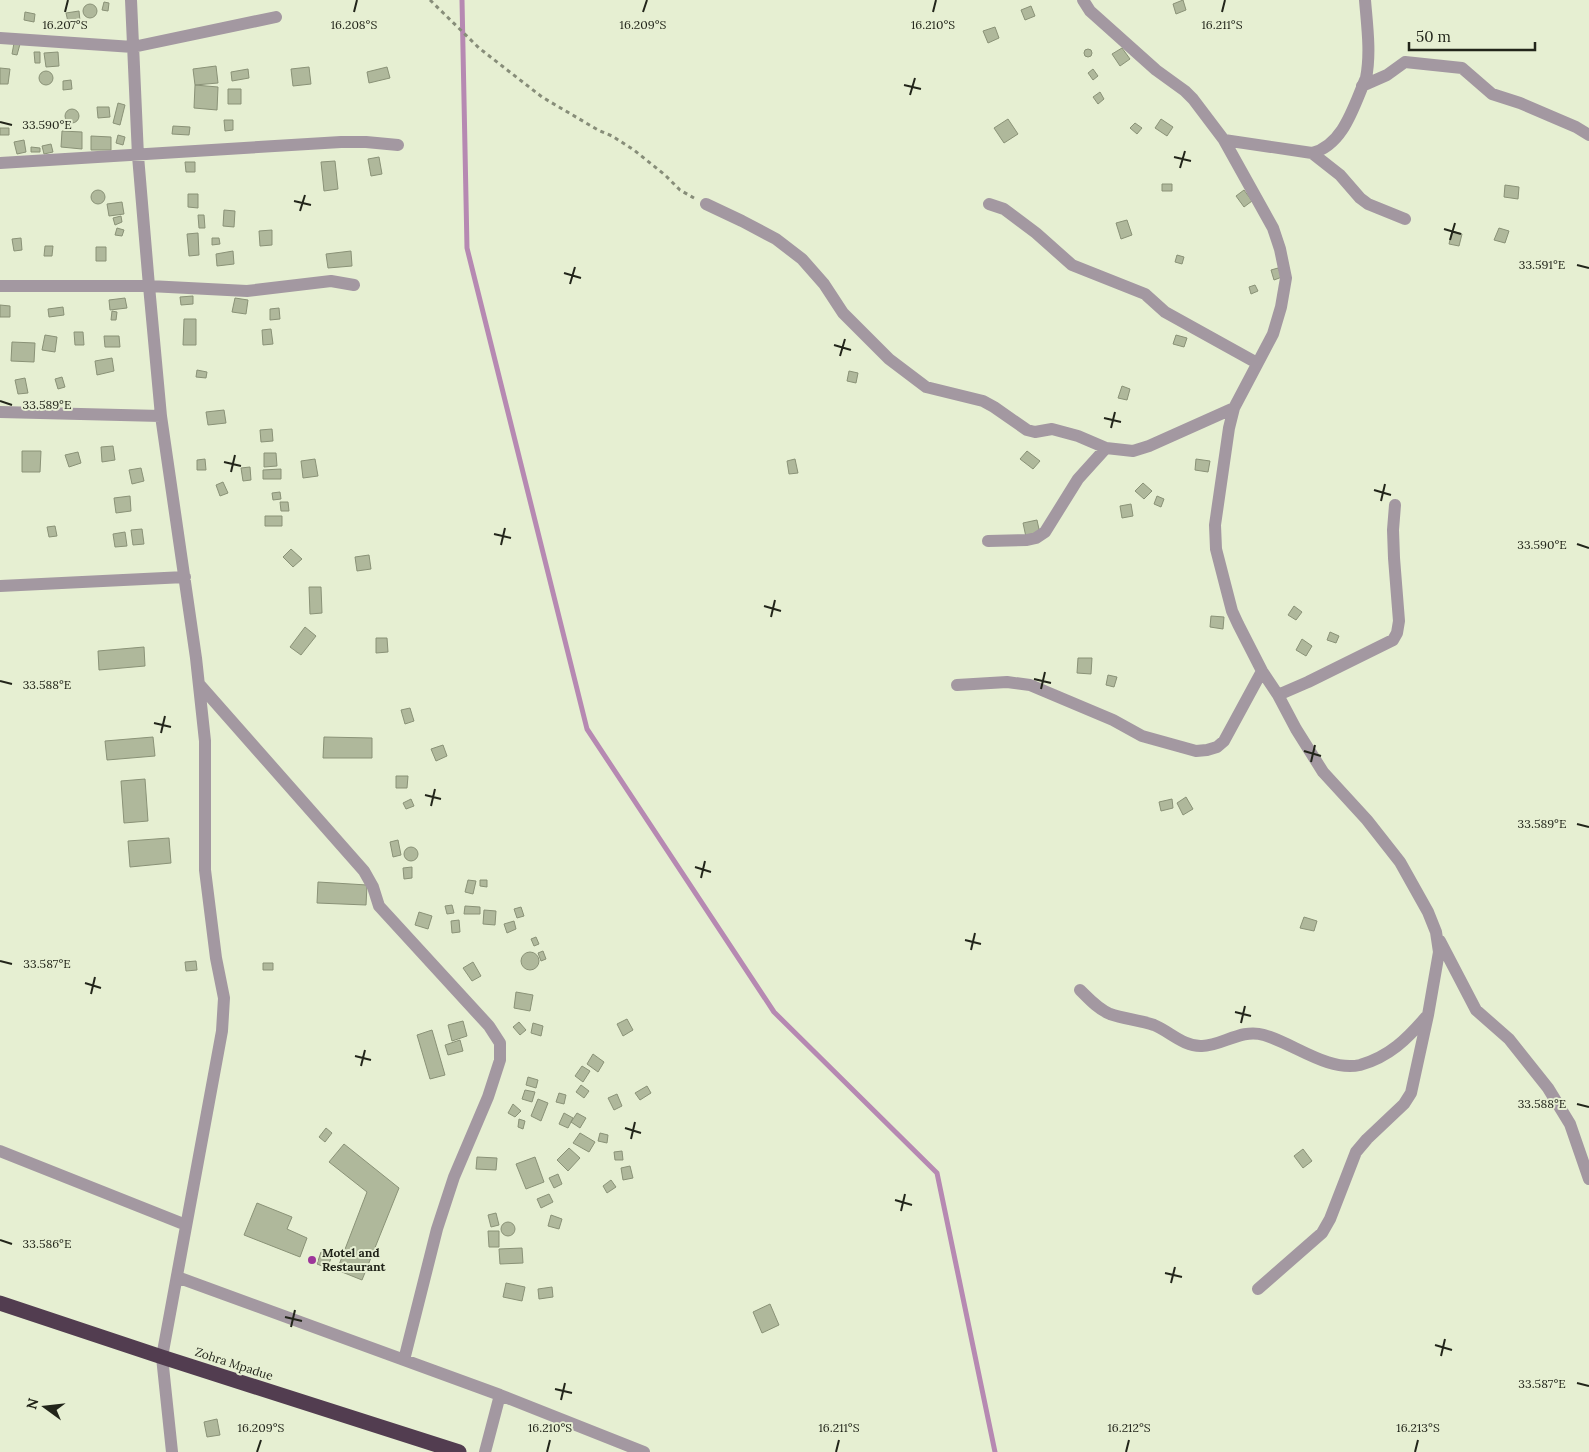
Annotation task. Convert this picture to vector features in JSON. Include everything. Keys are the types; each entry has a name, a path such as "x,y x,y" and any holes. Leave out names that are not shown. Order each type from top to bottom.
{"highway":[{"name":"Zohra Mpadue","path":"0,1303 459,1452"}],"street":[{"path":"131,0 138,156 161,416 199,684 205,741 205,870 216,958 224,998 224,1016 162,1357 172,1452"},
{"path":"1083,0 1090,11 1165,77 1185,91 1224,140 1273,228 1280,249 1286,278 1281,307 1272,334 1234,408 1229,428 1214,525 1216,549 1232,611 1262,671 1323,772 1367,820 1400,862 1428,912 1436,932 1476,1010 1508,1040 1548,1088 1562,1110 1570,1124 1589,1179"},
{"path":"1224,140 1312,153 1321,151 1336,139 1366,78 1368,64 1365,0"},
{"path":"0,38 133,46 276,17"},
{"path":"1362,86 1388,75 1405,62 1462,68 1492,94 1576,127 1589,135"},
{"path":"0,163 341,142 366,142 398,146"},
{"path":"1312,153 1340,175 1360,198 1368,204 1405,219"},
{"path":"706,204 776,239 802,259 824,284 843,312 889,359 926,387 983,402 994,407 1027,430 1035,432 1052,429 1066,432 1106,448 1133,450 1148,446 1234,408"},
{"path":"989,204 1004,209 1036,233 1072,265 1145,294 1165,312 1256,363"},
{"path":"0,286 149,286 247,291 331,281 354,285"},
{"path":"0,412 161,416"},
{"path":"988,540 1027,540 1036,538 1045,532 1078,479 1106,448"},
{"path":"1278,695 1393,640 1398,633 1399,622 1393,539 1395,505"},
{"path":"0,586 185,576"},
{"path":"957,685 1007,682 1030,685 1113,720 1142,736 1196,751 1216,747 1224,741 1262,671"},
{"path":"199,684 364,871 373,887 379,906 489,1026 500,1044 500,1060 488,1097 454,1177 437,1229 404,1360"},
{"path":"1258,1289 1322,1233 1330,1219 1356,1152 1404,1104 1410,1093 1440,952 1436,932"},
{"path":"1080,990 1093,1003 1110,1014 1155,1026 1193,1046 1203,1047 1243,1034 1262,1034 1325,1061 1341,1065 1358,1065 1379,1058 1404,1042 1428,1015"},
{"path":"0,1151 186,1226"},
{"path":"177,1277 500,1395 644,1452"},
{"path":"485,1452 500,1395"}],"path":[{"path":"430,0 479,48 542,97 634,150 680,190 706,204"}],"building":[{"path":"1183,0 1186,10 1176,14 1173,4"},
{"path":"104,2 109,3 108,11 102,10"},
{"path":"87,4 93,4 97,11 93,18 87,18 83,14 83,8"},
{"path":"1031,6 1035,16 1025,20 1021,10"},
{"path":"79,11 80,21 68,22 66,13"},
{"path":"25,12 35,14 34,22 24,20"},
{"path":"995,27 999,38 988,43 983,31"},
{"path":"14,43 20,44 17,55 12,54"},
{"path":"1122,48 1130,59 1120,66 1112,54"},
{"path":"1088,49 1092,53 1088,57 1084,53"},
{"path":"34,52 40,52 40,63 35,63"},
{"path":"58,52 59,66 46,67 44,53"},
{"path":"216,66 218,83 195,85 193,69"},
{"path":"309,67 311,84 293,86 291,69"},
{"path":"387,67 390,78 369,83 367,72"},
{"path":"0,68 10,69 8,84 0,84"},
{"path":"248,69 249,78 232,81 231,72"},
{"path":"1093,69 1098,76 1093,80 1088,73"},
{"path":"43,71 49,71 53,78 49,85 43,85 39,81 39,75"},
{"path":"71,80 72,89 63,90 63,81"},
{"path":"195,85 218,87 217,110 194,108"},
{"path":"228,89 241,89 241,104 228,104"},
{"path":"1100,92 1104,99 1098,104 1093,97"},
{"path":"118,103 125,105 120,125 113,123"},
{"path":"97,107 109,107 110,117 98,118"},
{"path":"69,109 75,109 79,116 75,123 69,123 65,119 65,113"},
{"path":"1008,119 1018,134 1004,143 994,128"},
{"path":"1161,119 1173,127 1167,136 1155,128"},
{"path":"224,120 233,120 233,130 225,131"},
{"path":"1135,123 1142,128 1137,134 1130,128"},
{"path":"173,126 190,127 189,135 172,134"},
{"path":"0,128 9,128 9,135 0,135"},
{"path":"62,131 82,132 82,149 61,147"},
{"path":"118,135 125,137 123,145 116,143"},
{"path":"91,136 111,137 111,150 91,150"},
{"path":"24,140 26,152 17,154 14,142"},
{"path":"51,144 53,152 44,154 42,146"},
{"path":"31,147 40,148 40,152 31,152"},
{"path":"379,157 382,174 371,176 368,159"},
{"path":"335,161 338,189 324,191 321,162"},
{"path":"185,162 195,162 195,172 186,172"},
{"path":"1162,184 1172,184 1172,191 1162,191"},
{"path":"1505,185 1519,187 1518,199 1504,197"},
{"path":"98,190 103,192 105,197 103,202 98,204 93,202 91,197 93,192"},
{"path":"1244,190 1252,201 1244,207 1236,196"},
{"path":"188,194 198,194 198,208 188,207"},
{"path":"122,202 124,214 109,216 107,204"},
{"path":"224,210 235,211 234,227 223,226"},
{"path":"198,215 204,215 205,228 199,228"},
{"path":"121,216 122,222 115,225 113,218"},
{"path":"1127,220 1132,235 1121,239 1116,223"},
{"path":"117,228 124,230 122,236 115,235"},
{"path":"1499,228 1509,231 1505,243 1494,240"},
{"path":"272,230 272,245 260,246 259,231"},
{"path":"1452,231 1462,234 1459,246 1449,244"},
{"path":"198,233 199,255 189,256 187,234"},
{"path":"21,238 22,250 14,251 12,239"},
{"path":"212,238 219,238 220,244 212,245"},
{"path":"45,246 53,246 52,256 44,256"},
{"path":"96,247 106,247 106,261 96,261"},
{"path":"233,251 234,264 217,266 216,254"},
{"path":"351,251 352,266 328,268 326,254"},
{"path":"1177,255 1184,257 1182,264 1175,262"},
{"path":"1278,268 1282,277 1274,280 1271,270"},
{"path":"1255,285 1258,291 1251,294 1249,287"},
{"path":"193,296 193,304 181,305 180,297"},
{"path":"125,298 127,308 110,310 109,300"},
{"path":"235,298 248,300 246,314 232,312"},
{"path":"0,305 10,306 10,317 0,317"},
{"path":"63,307 64,315 49,317 48,309"},
{"path":"279,308 280,319 270,320 270,309"},
{"path":"112,311 117,312 116,320 111,320"},
{"path":"184,319 196,319 196,345 183,345"},
{"path":"271,329 273,344 263,345 262,330"},
{"path":"74,332 83,332 84,345 75,345"},
{"path":"45,335 57,337 55,352 42,350"},
{"path":"1176,335 1187,338 1184,347 1173,344"},
{"path":"104,336 119,336 120,347 105,347"},
{"path":"12,342 35,343 34,362 11,361"},
{"path":"112,358 114,371 97,375 95,361"},
{"path":"197,370 207,372 206,378 196,377"},
{"path":"849,371 858,373 856,383 847,381"},
{"path":"62,377 65,387 58,389 55,379"},
{"path":"25,378 28,393 18,394 15,380"},
{"path":"1122,386 1130,389 1127,400 1118,398"},
{"path":"224,410 226,423 208,425 206,412"},
{"path":"272,429 273,441 261,442 260,430"},
{"path":"113,446 115,460 102,462 101,447"},
{"path":"22,451 41,451 40,472 22,472"},
{"path":"1027,451 1040,461 1033,469 1020,459"},
{"path":"78,452 81,463 69,467 65,455"},
{"path":"264,453 276,453 277,466 264,467"},
{"path":"205,459 206,470 197,470 197,460"},
{"path":"315,459 318,476 303,478 301,461"},
{"path":"795,459 798,473 789,474 787,461"},
{"path":"1196,459 1210,461 1208,472 1195,470"},
{"path":"250,467 251,480 243,481 241,468"},
{"path":"141,468 144,481 132,484 129,470"},
{"path":"281,469 281,479 263,479 263,470"},
{"path":"223,482 228,493 220,496 216,485"},
{"path":"1143,483 1152,491 1144,499 1135,491"},
{"path":"280,492 281,499 273,500 272,493"},
{"path":"130,496 131,511 116,513 114,498"},
{"path":"1157,496 1164,499 1161,507 1154,504"},
{"path":"280,502 288,502 289,511 281,511"},
{"path":"1131,504 1133,516 1122,518 1120,506"},
{"path":"265,516 282,516 282,526 265,526"},
{"path":"1037,520 1040,534 1026,537 1023,523"},
{"path":"55,526 57,536 49,537 47,527"},
{"path":"142,529 144,544 133,545 131,530"},
{"path":"125,532 127,546 115,547 113,534"},
{"path":"291,549 302,559 293,567 283,557"},
{"path":"369,555 371,569 357,571 355,557"},
{"path":"309,587 321,587 322,613 310,614"},
{"path":"1294,606 1302,612 1296,620 1288,615"},
{"path":"1211,616 1224,617 1223,629 1210,627"},
{"path":"305,627 316,636 301,655 290,647"},
{"path":"1330,632 1339,636 1336,643 1327,640"},
{"path":"376,638 387,638 388,652 376,653"},
{"path":"1302,639 1312,646 1306,656 1296,650"},
{"path":"144,647 145,666 99,670 98,651"},
{"path":"1078,658 1092,658 1091,674 1077,673"},
{"path":"1108,675 1117,677 1114,687 1106,685"},
{"path":"410,708 414,721 405,724 401,710"},
{"path":"153,737 155,756 107,760 105,741"},
{"path":"324,737 372,738 372,758 323,758"},
{"path":"443,745 447,756 436,761 431,749"},
{"path":"396,776 408,776 407,788 396,788"},
{"path":"145,779 148,821 124,823 121,781"},
{"path":"1186,797 1193,809 1183,815 1177,803"},
{"path":"411,799 414,806 406,809 403,803"},
{"path":"1172,799 1173,808 1161,811 1159,802"},
{"path":"169,838 171,863 130,867 128,841"},
{"path":"398,840 401,855 393,857 390,842"},
{"path":"408,847 414,847 418,854 414,861 408,861 404,857 404,851"},
{"path":"412,867 412,878 404,879 403,868"},
{"path":"468,880 476,881 473,894 465,892"},
{"path":"480,880 487,880 487,887 480,886"},
{"path":"318,882 367,885 366,905 317,903"},
{"path":"452,905 454,913 447,914 445,906"},
{"path":"465,906 480,907 480,914 464,914"},
{"path":"521,907 524,916 517,918 514,909"},
{"path":"484,910 496,911 495,925 483,924"},
{"path":"419,912 432,916 428,929 415,925"},
{"path":"1304,917 1317,921 1314,931 1300,928"},
{"path":"459,920 460,932 452,933 451,921"},
{"path":"514,921 516,929 507,933 504,924"},
{"path":"536,937 539,944 534,946 531,939"},
{"path":"543,951 546,959 541,961 538,953"},
{"path":"530,952 536,955 539,961 536,967 530,970 524,967 521,961 524,955"},
{"path":"196,961 197,970 186,971 185,962"},
{"path":"473,962 481,976 472,981 463,968"},
{"path":"263,963 273,963 273,970 263,970"},
{"path":"516,992 533,995 530,1011 514,1008"},
{"path":"627,1019 633,1030 623,1036 617,1024"},
{"path":"463,1021 467,1036 452,1041 448,1025"},
{"path":"519,1022 526,1030 520,1035 513,1027"},
{"path":"533,1023 543,1026 541,1036 531,1033"},
{"path":"432,1030 445,1075 430,1079 417,1035"},
{"path":"460,1040 463,1051 448,1055 445,1045"},
{"path":"593,1054 604,1062 598,1072 587,1064"},
{"path":"582,1066 590,1071 583,1082 575,1076"},
{"path":"528,1077 538,1080 536,1088 526,1085"},
{"path":"581,1085 589,1091 584,1098 576,1092"},
{"path":"647,1086 651,1093 640,1100 635,1093"},
{"path":"525,1090 535,1092 532,1102 522,1099"},
{"path":"559,1093 566,1095 564,1104 556,1102"},
{"path":"617,1094 622,1106 614,1110 608,1098"},
{"path":"538,1099 548,1103 541,1121 531,1116"},
{"path":"513,1104 521,1111 515,1117 508,1113"},
{"path":"564,1113 573,1118 568,1128 559,1124"},
{"path":"577,1113 586,1118 580,1128 571,1122"},
{"path":"519,1119 525,1121 523,1129 518,1127"},
{"path":"326,1128 332,1133 325,1142 319,1137"},
{"path":"580,1133 595,1142 589,1152 573,1143"},
{"path":"600,1133 608,1135 607,1143 598,1141"},
{"path":"344,1144 399,1188 362,1280 337,1270 367,1192 329,1162"},
{"path":"569,1148 580,1158 568,1171 557,1160"},
{"path":"1303,1149 1312,1161 1303,1168 1294,1156"},
{"path":"622,1151 623,1160 615,1160 614,1152"},
{"path":"477,1157 497,1158 496,1170 476,1169"},
{"path":"535,1157 544,1182 526,1189 516,1164"},
{"path":"630,1166 633,1178 623,1180 621,1168"},
{"path":"558,1174 562,1184 554,1188 549,1178"},
{"path":"611,1180 616,1187 607,1193 603,1186"},
{"path":"549,1194 553,1202 541,1208 537,1199"},
{"path":"257,1203 292,1217 287,1229 307,1238 300,1257 244,1235"},
{"path":"496,1213 499,1225 491,1227 488,1215"},
{"path":"551,1215 562,1219 559,1229 548,1226"},
{"path":"505,1222 511,1222 515,1229 511,1236 505,1236 501,1232 501,1226"},
{"path":"488,1231 499,1231 499,1247 489,1247"},
{"path":"522,1248 523,1263 500,1264 499,1249"},
{"path":"321,1252 332,1256 327,1268 317,1264"},
{"path":"506,1283 525,1287 522,1301 503,1297"},
{"path":"552,1287 553,1297 539,1299 538,1289"},
{"path":"770,1304 779,1325 762,1333 753,1312"},
{"path":"217,1419 220,1435 207,1437 204,1422"}],"waterway":[{"path":"462,0 467,248 587,729 774,1012 937,1173 995,1452"}],"place":[{"name":"Motel and Restaurant","path":"312,1260"}]}
